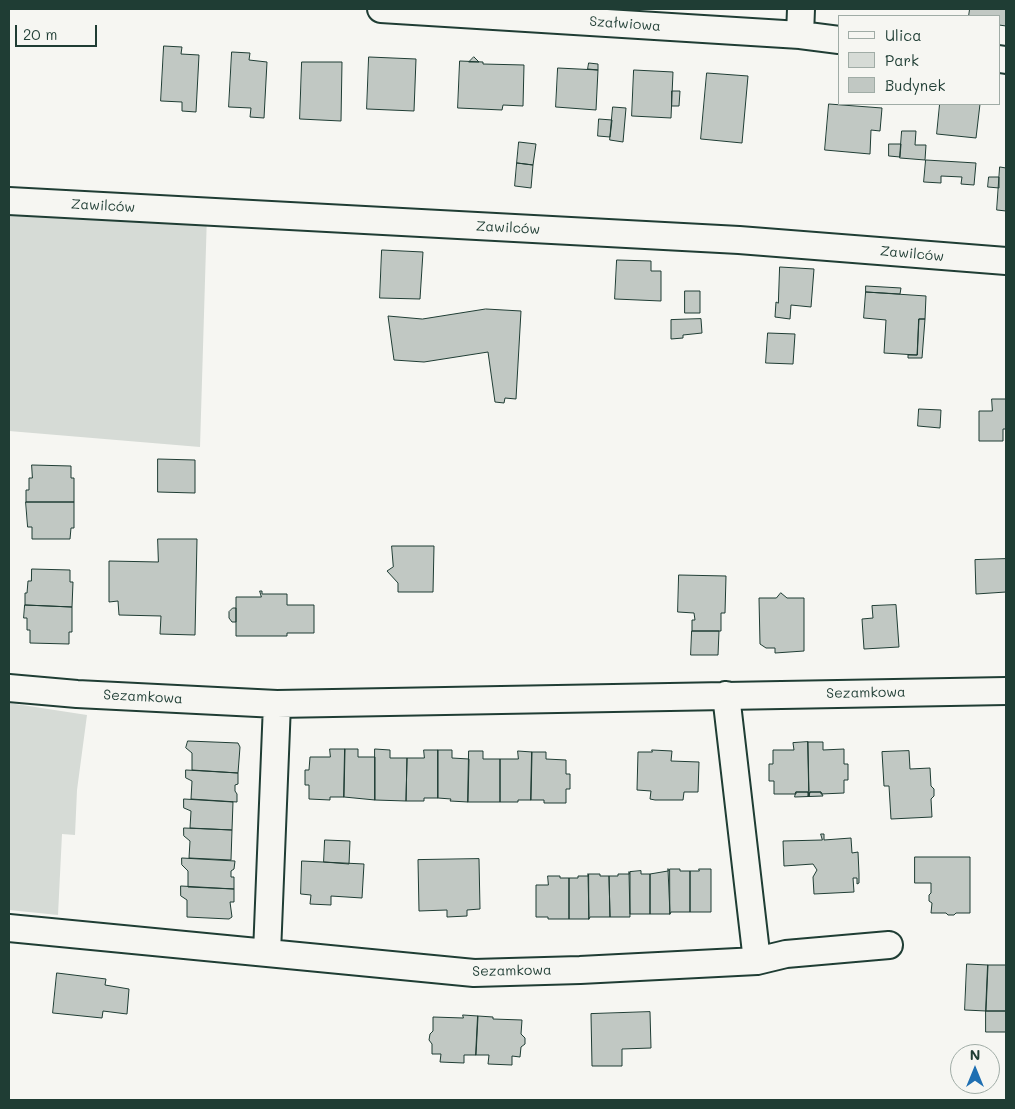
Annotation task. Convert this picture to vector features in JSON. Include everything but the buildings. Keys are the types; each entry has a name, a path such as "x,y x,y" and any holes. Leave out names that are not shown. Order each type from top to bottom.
{"street":[{"name":"Szałwiowa","path":"381,9 800,35 838,40"},
{"path":"800,35 801,9"},
{"name":"Zawilców","path":"9,201 739,240 1006,261"},
{"name":"Sezamkowa","path":"9,688 77,694 277,704 1006,691"},
{"path":"726,695 757,961"},
{"path":"267,953 277,704"},
{"name":"Sezamkowa","path":"9,928 474,972 580,970 757,961 786,954 888,945"}],"green space":[{"path":"9,202 207,214 200,447 9,431"},
{"path":"9,703 87,715 77,790 75,835 62,834 58,915 9,910"}]}
